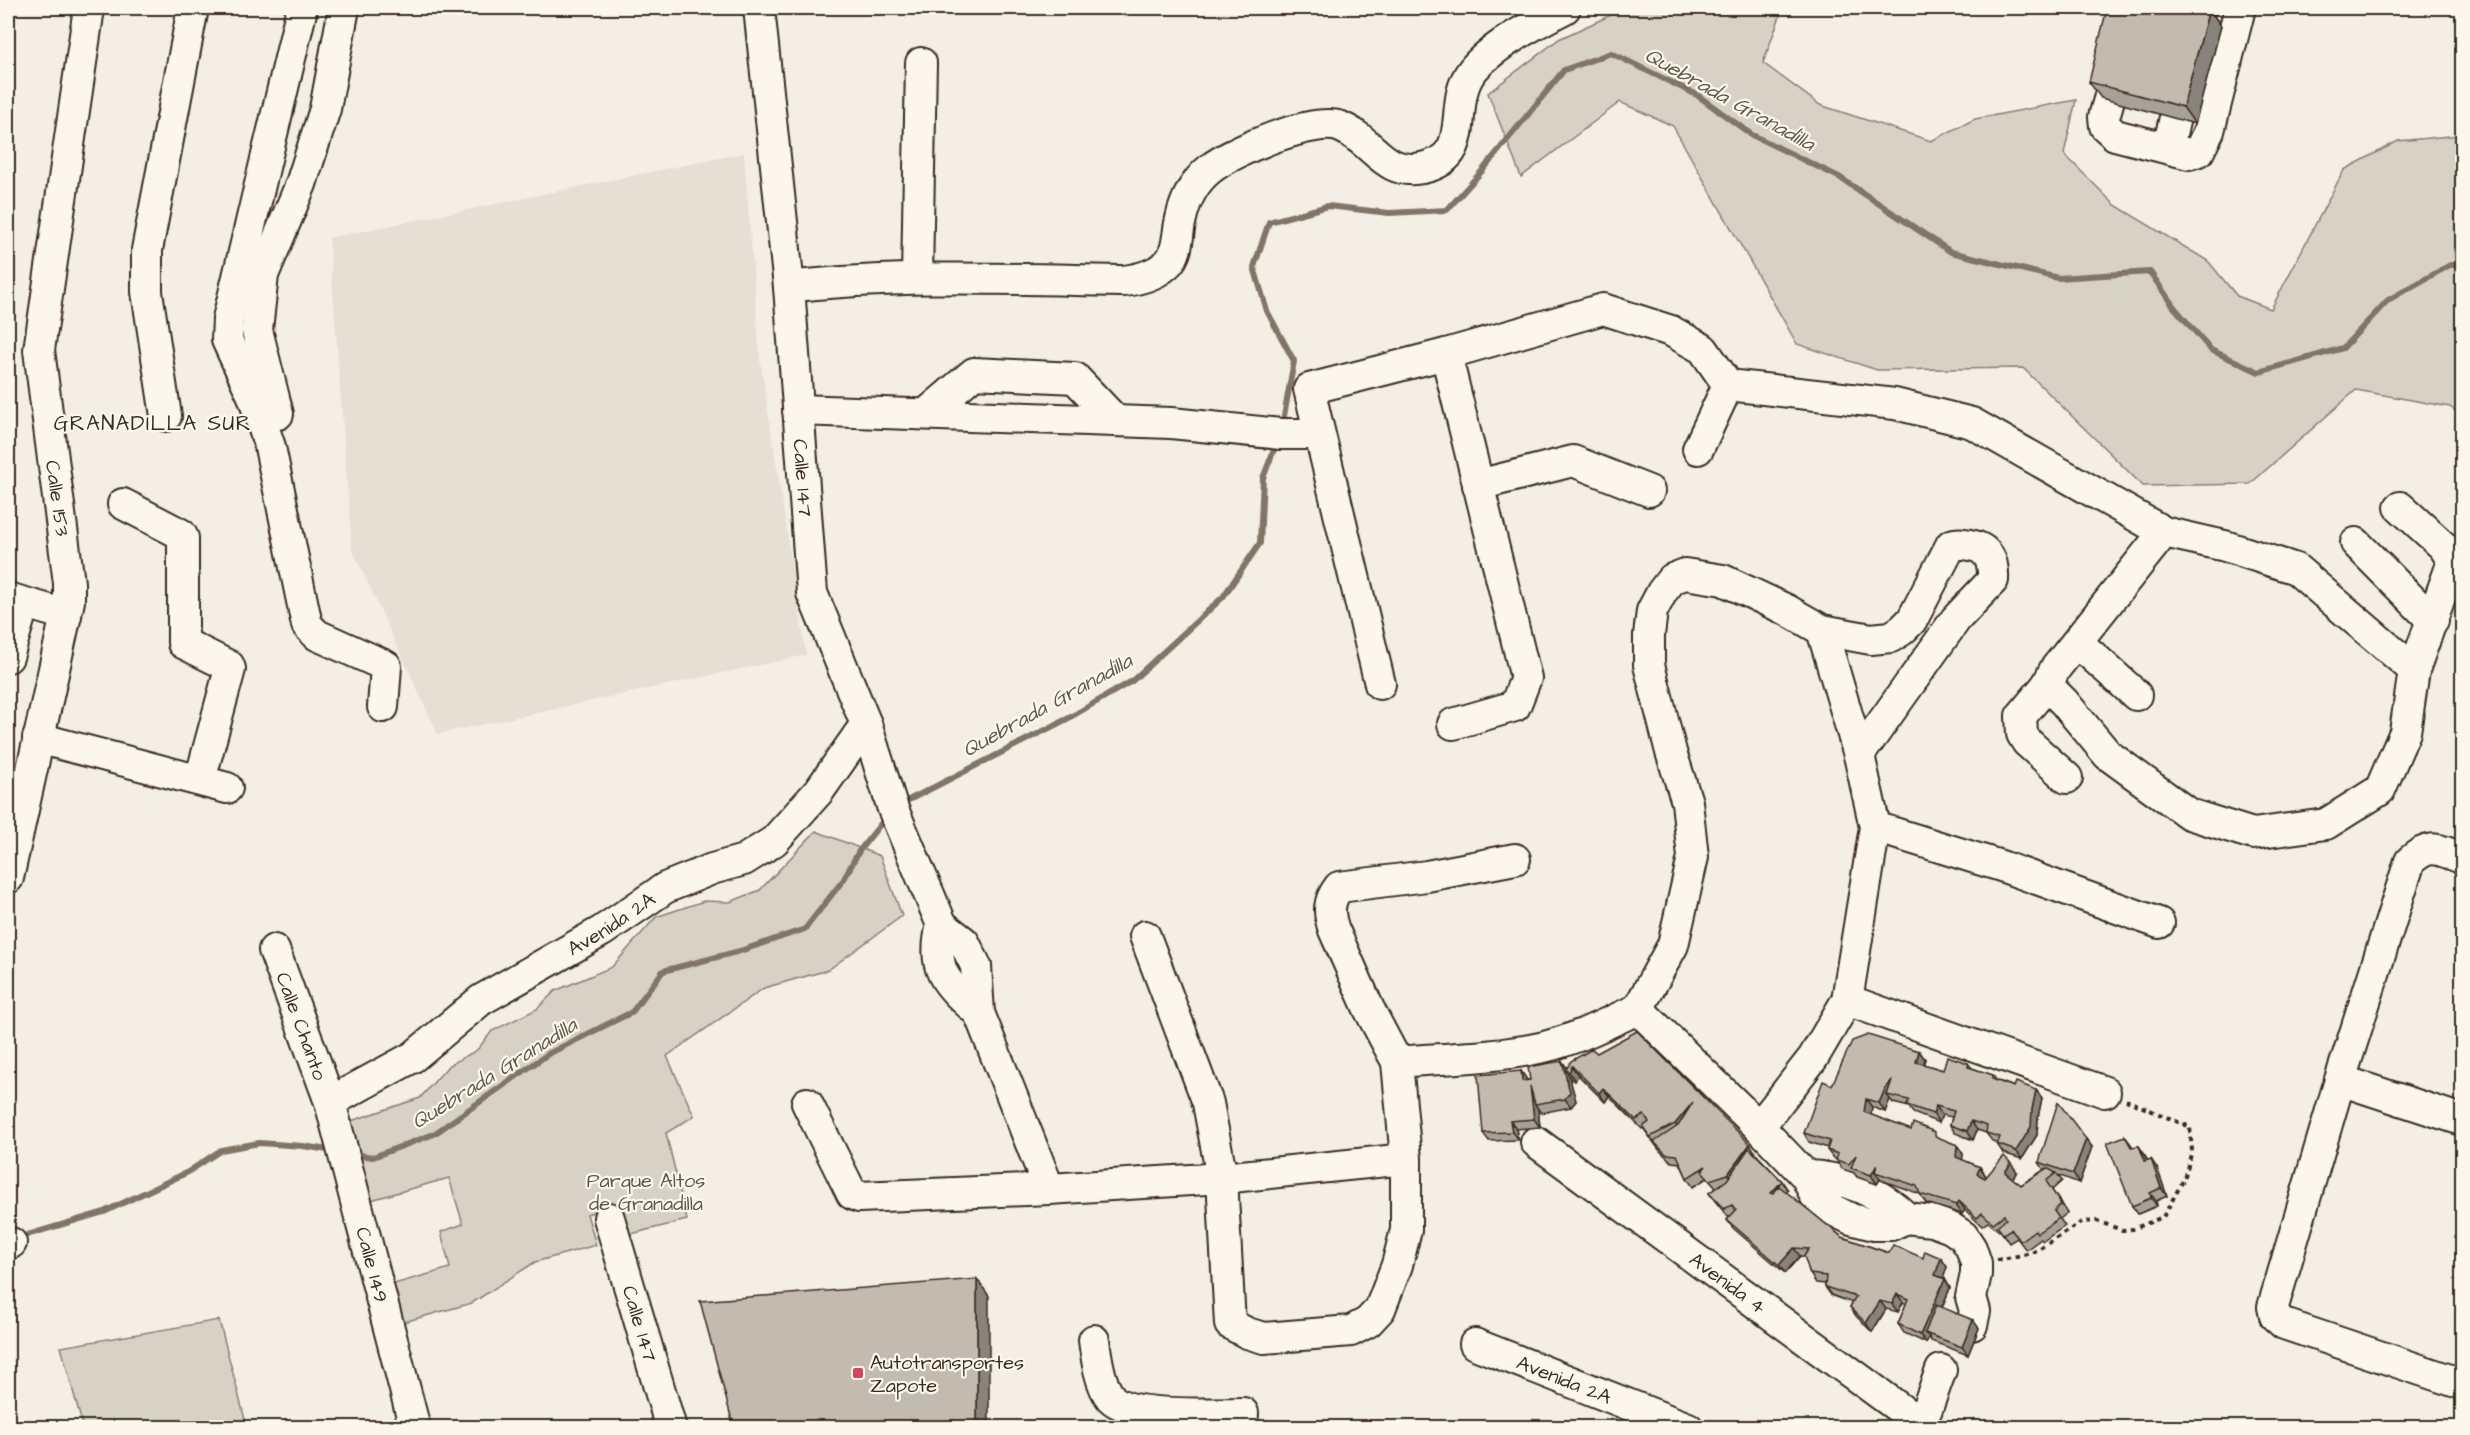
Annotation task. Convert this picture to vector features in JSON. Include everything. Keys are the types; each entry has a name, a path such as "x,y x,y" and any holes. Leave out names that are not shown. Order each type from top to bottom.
{"street":[{"name":"Calle 153","path":"8,878 66,615 69,583 39,350 89,8"},
{"path":"166,416 147,292 147,250 194,8"},
{"path":"302,8 228,319 227,340 262,419 307,625 317,635 386,666 383,706"},
{"path":"278,414 257,330 263,275 301,184 325,109 344,8"},
{"name":"Calle 147","path":"759,8 789,287 812,593 817,610 866,724 893,809 942,925 937,944 937,960 949,986 979,1013 1049,1190"},
{"path":"789,287 827,282 917,278 1124,281 1152,274 1164,267 1174,255 1186,202 1195,184 1210,169 1233,154 1305,127 1324,124 1339,126 1365,142 1392,166 1405,169 1422,168 1441,162 1451,153 1456,138 1463,92 1471,72 1520,33 1565,8"},
{"path":"2135,8 2104,117 2105,126 2115,135 2189,154 2199,151 2209,131 2240,8"},
{"path":"2168,148 2200,8"},
{"path":"917,278 921,63"},
{"path":"1380,684 1309,389 1446,354 1603,309 1671,331 1703,349 1728,385 1894,404 1972,423 2164,532 2225,546 2296,569 2414,670"},
{"path":"1446,354 1526,678 1515,706 1453,724"},
{"path":"926,414 974,373 1075,378 1116,421"},
{"path":"1698,449 1728,385"},
{"path":"798,410 1171,423 1281,434 1319,434"},
{"path":"1478,485 1573,461 1649,491"},
{"path":"38,738 214,784 230,669 229,666 183,643 183,538 181,534 123,504"},
{"path":"2047,685 2108,755 2189,814 2253,834 2326,824 2380,790 2405,732 2414,670 2453,561 2443,546 2400,507"},
{"path":"2067,778 2027,742 2022,734 2021,716 2047,685 2055,669 2164,532"},
{"path":"1397,1062 1501,1054 1544,1047 1582,1035 1638,1009 1673,945 1693,857 1687,802 1671,752 1649,665 1652,611 1672,579 1685,574 1723,580 1787,610 1822,630 1882,639 1902,630 1912,620 1951,545 1956,543 1979,546 1989,555 1994,564 1993,580 1956,619 1859,754"},
{"path":"2356,543 2433,621"},
{"path":"8,657 16,600 66,615"},
{"path":"1759,1126 1813,1058 1847,1000 1875,827 1859,754 1822,630"},
{"path":"2077,642 2136,695"},
{"name":"Avenida 2A","path":"330,1101 413,1057 481,1000 602,931 665,888 712,869 744,860 774,841 819,791 866,724"},
{"path":"1875,827 2001,866 2158,923"},
{"path":"2463,858 2436,849 2422,850 2410,861 2340,1080 2273,1306 2275,1317 2284,1324 2463,1384"},
{"path":"1145,936 1208,1103 1222,1178 1230,1324 1247,1333 1264,1338 1351,1331 1368,1322 1380,1309 1397,1265 1406,1230 1406,1159 1397,1062 1369,1009 1334,930 1329,905 1339,887 1427,876 1515,859"},
{"name":"Calle Chanto","path":"274,950 330,1101"},
{"path":"1847,1000 2105,1092"},
{"path":"1638,1009 1759,1126 1806,1176 1815,1196 1833,1210 1851,1219 1874,1225 1891,1225 1906,1218 1932,1221 1951,1228 1963,1236 1971,1248 1976,1263 1976,1274 1920,1426"},
{"path":"2340,1080 2463,1120"},
{"name":"Calle 149","path":"330,1101 415,1428"},
{"path":"807,1103 852,1194 859,1197 1049,1190 1222,1178 1406,1159"},
{"name":"Avenida 4","path":"1536,1142 1920,1426"},
{"name":"Calle 147","path":"609,1218 671,1428"},
{"path":"1094,1340 1099,1369 1110,1397 1122,1406 1141,1411 1243,1420"},
{"name":"Avenida 2A","path":"1475,1344 1688,1428"}],"path":[{"path":"1976,1263 2032,1253 2082,1222 2097,1221 2122,1230 2133,1229 2163,1217 2184,1179 2192,1151 2190,1127 2105,1092"}],"shaded area":[{"path":"744,153 760,360 806,655 438,734 352,549 329,238"}],"green space":[{"path":"1626,8 1783,8 1763,63 1820,105 1931,141 1975,119 2076,100 2064,154 2115,205 2208,261 2237,296 2271,309 2344,170 2398,141 2460,135 2462,136 2462,416 2450,407 2356,390 2250,484 2143,486 2023,368 1877,370 1797,344 1673,126 1620,102 1521,177 1488,93 1559,39"},
{"name":"Parque Altos de Granadilla","path":"816,831 880,856 902,916 828,970 764,988 667,1056 694,1116 666,1133 687,1220 627,1235 615,1205 587,1214 596,1245 535,1262 472,1303 400,1323 394,1284 450,1268 441,1232 463,1224 449,1178 371,1200 348,1122 420,1098 448,1066 477,1050 492,1031 537,1009 555,991 612,967 656,917 704,901 730,902 760,890"},
{"path":"219,1320 247,1427 83,1427 61,1347"}],"building":[{"path":"2107,8 2209,9 2183,107 2089,82"},
{"path":"1637,1031 1750,1144 1728,1174 1710,1180 1702,1171 1706,1166 1687,1178 1677,1155 1666,1154 1654,1142 1678,1126 1693,1102 1675,1124 1650,1137 1643,1127 1649,1122 1644,1115 1636,1120 1603,1088 1599,1093 1572,1066 1569,1072 1566,1070 1571,1061 1592,1049 1597,1053"},
{"path":"1868,1035 1919,1051 1916,1062 1943,1070 1947,1056 1968,1063 1968,1067 1993,1075 1992,1079 2014,1087 2016,1082 2036,1090 2031,1127 2016,1151 1997,1144 2000,1137 1986,1133 1987,1126 1971,1121 1967,1131 1950,1125 1954,1111 1936,1106 1933,1114 1907,1105 1909,1100 1887,1095 1892,1080 1879,1103 1866,1099 1864,1112 1911,1130 1913,1123 1935,1132 1935,1136 1957,1145 1956,1157 1980,1167 1977,1174 1985,1178 2004,1156 2011,1163 2005,1172 2021,1185 2047,1168 2056,1173 2046,1181 2061,1204 2054,1211 2059,1218 2037,1233 2035,1230 2020,1241 2011,1229 2003,1234 1997,1226 2006,1219 2004,1215 1993,1223 1982,1213 1977,1218 1959,1201 1956,1205 1920,1194 1917,1186 1875,1172 1877,1165 1871,1175 1851,1168 1856,1155 1849,1164 1836,1160 1838,1154 1827,1150 1830,1141 1804,1133 1823,1081 1832,1085 1852,1041"},
{"path":"1562,1061 1570,1092 1565,1099 1535,1104 1530,1086 1534,1119 1510,1121 1512,1132 1483,1133 1478,1075 1521,1071 1522,1081 1530,1080 1528,1067"},
{"path":"2058,1102 2086,1139 2073,1174 2039,1162"},
{"path":"2125,1136 2131,1147 2139,1146 2145,1161 2151,1159 2161,1188 2150,1193 2151,1198 2132,1206 2107,1143"},
{"path":"1749,1148 1782,1181 1771,1193 1773,1194 1779,1186 1842,1237 1889,1253 1893,1245 1923,1258 1925,1251 1941,1258 1935,1275 1945,1279 1920,1335 1898,1324 1908,1299 1897,1294 1892,1304 1880,1301 1866,1323 1850,1307 1856,1297 1825,1287 1826,1276 1810,1274 1804,1256 1809,1249 1794,1248 1779,1265 1727,1220 1736,1210 1732,1205 1724,1209 1709,1193 1727,1180"},
{"name":"Autotransportes Zapote","path":"977,1279 977,1428 734,1428 700,1301"},
{"path":"1936,1305 1973,1320 1962,1347 1925,1333"}],"waterway":[{"name":"Quebrada Granadilla","path":"1282,427 1294,361 1267,311 1254,267 1269,222 1328,206 1389,213 1447,210 1482,171 1564,70 1611,53 1697,95 1752,135 1839,177 1951,252 2058,278 2150,272 2174,307 2211,350 2259,372 2343,348 2388,300 2450,265 2462,265"},
{"name":"Quebrada Granadilla","path":"899,805 1067,719 1132,681 1223,597 1260,543 1263,478 1277,442"},
{"name":"Quebrada Granadilla","path":"353,1154 373,1157 434,1134 548,1054 632,1012 663,971 740,951 805,929 844,879 859,851 887,816"},
{"name":"Quebrada Granadilla","path":"17,1238 104,1212 188,1172 221,1150 259,1143 334,1151"}],"place":[{"name":"Autotransportes Zapote","path":"858,1373"}],"district":[{"name":"GRANADILLA SUR","path":"153,423"}]}
